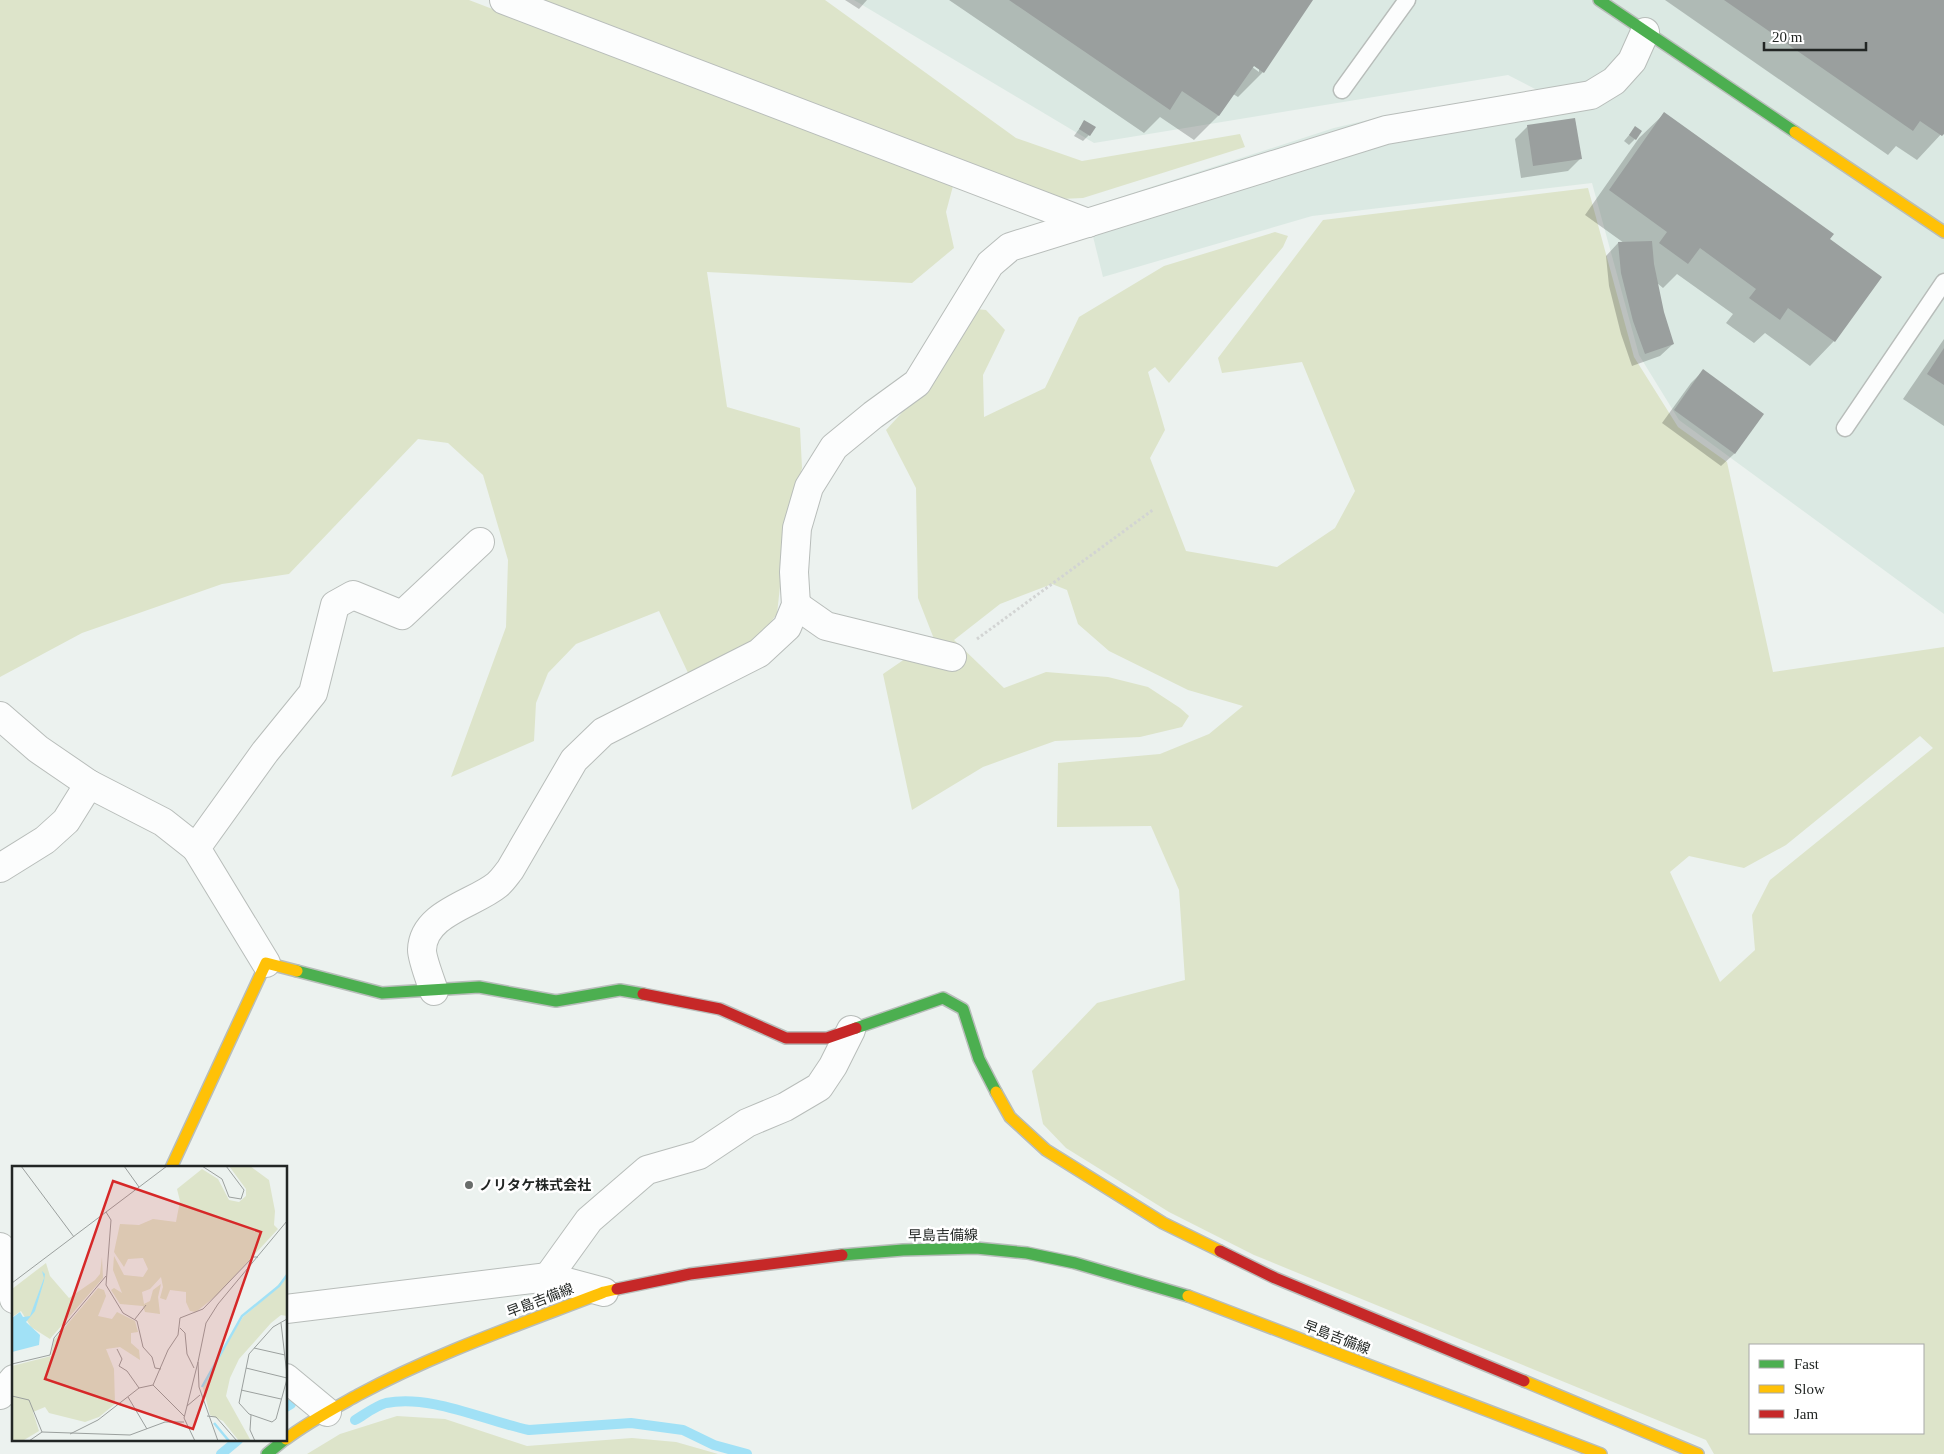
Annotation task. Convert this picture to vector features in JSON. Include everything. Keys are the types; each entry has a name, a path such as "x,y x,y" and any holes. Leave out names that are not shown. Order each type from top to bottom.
{"street":[{"path":"504,0 1088,224"},
{"path":"1599,0 1944,232"},
{"path":"434,991 422,950 428,930 445,914 497,884 510,870 574,760 603,732 759,653 787,628 796,605 794,572 797,528 809,487 834,447 917,382 990,264 1010,247 1386,130 1591,95 1614,81 1632,61 1645,32"},
{"path":"196,848 265,752 313,693 335,605 353,595 402,615 480,542"},
{"path":"796,605 826,626 952,657"},
{"path":"0,716 38,749 89,784 163,822 196,848 266,963 382,994 479,987 556,1001 620,990 720,1009 786,1038 827,1038 943,998 963,1010 978,1059 1010,1117 1046,1150 1163,1223 1275,1278 1698,1454"},
{"path":"0,868 45,840 66,821 89,784"},
{"path":"172,1166 266,963"},
{"path":"548,1277 589,1220 646,1170 699,1155 746,1123 784,1108 819,1087 833,1066 851,1030"},
{"path":"0,1247 12,1292"},
{"name":"早島吉備線","path":"288,1438 327,1412 396,1375 461,1346 604,1292 690,1274 817,1257 903,1250 976,1248 1027,1253 1075,1263 1177,1292 1601,1454"},
{"path":"288,1309 548,1277 604,1292"},
{"path":"288,1380 327,1412"},
{"path":"0,1395 12,1381"},
{"name":"早島吉備線","path":"267,1454 282,1442"}],"lane":[{"path":"1342,90 1407,0"},
{"path":"1845,428 1944,282"}],"path":[{"path":"952,657 1154,509"}],"shaded area":[{"path":"854,0 1944,0 1944,614 1679,420 1639,355 1592,183 1312,216 1103,277 1086,208 1334,128 1372,119 1541,92 1508,75 1094,143"}],"green space":[{"path":"0,0 469,0 953,186 946,212 954,248 912,283 707,272 727,407 800,428 802,468 786,531 777,614 754,643 689,675 659,611 576,644 548,673 536,703 534,741 451,777 506,627 508,560 483,475 448,443 418,439 289,574 222,584 82,633 0,677"},
{"path":"544,0 825,0 1016,138 1082,161 1240,134 1245,147 1083,198 1061,199"},
{"path":"1588,188 1634,357 1678,427 1727,462 1773,672 1944,647 1944,1454 1714,1454 1706,1440 1254,1255 1169,1212 1066,1148 1043,1124 1032,1071 1097,1003 1185,980 1179,890 1151,826 1057,827 1058,763 1160,754 1209,734 1243,706 1188,690 1109,651 1078,624 1067,590 1052,584 1000,604 954,640 1004,688 1046,672 1108,677 1148,687 1189,716 1182,727 1140,737 1055,741 983,767 912,810 883,674 934,639 918,598 916,488 886,430 941,370 976,309 986,310 1005,330 983,375 984,417 1045,388 1079,317 1164,266 1275,232 1288,236 1283,247 1169,383 1155,367 1148,372 1165,430 1150,458 1186,551 1277,567 1335,528 1355,491 1302,362 1222,373 1218,358 1323,220","holes":["1920,736 1933,748 1770,880 1752,915 1755,950 1720,982 1670,872 1689,856 1744,868 1786,845"]},
{"path":"397,1416 445,1419 527,1446 632,1438 676,1442 718,1454 307,1454 340,1434"}],"building":[{"path":"1009,0 1313,0 1264,73 1254,66 1219,116 1182,91 1170,110"},
{"path":"1724,0 1944,0 1944,134 1942,136 1920,121 1913,131"},
{"path":"1664,112 1834,234 1830,239 1882,277 1835,342 1788,308 1780,320 1749,298 1756,289 1700,248 1688,264 1659,243 1667,232 1609,190"},
{"path":"1575,118 1582,159 1533,166 1527,125"},
{"path":"1084,120 1096,127 1090,136 1079,129"},
{"path":"1635,126 1642,131 1636,140 1629,135"},
{"path":"1652,241 1654,264 1664,312 1674,344 1645,354 1633,321 1621,273 1618,242"},
{"path":"1944,348 1944,385 1927,374"},
{"path":"1703,369 1764,414 1735,454 1674,410"}],"waterway":[{"path":"355,1420 382,1404 403,1401 421,1402 439,1405 529,1430 631,1423 683,1430 714,1445 747,1454"},
{"path":"221,1454 236,1442"}],"traffic: fast":[{"path":"1599,0 1795,132"},
{"path":"297,971 382,993 479,987 556,1001 620,990 643,994"},
{"path":"856,1028 943,998 963,1009 979,1059 996,1092"},
{"path":"842,1255 903,1250 976,1248 1027,1253 1075,1263 1188,1296"},
{"path":"267,1454 282,1442"}],"traffic: slow":[{"path":"1795,132 1944,232"},
{"path":"172,1166 266,963 297,971"},
{"path":"996,1092 1010,1117 1046,1150 1163,1223 1220,1251"},
{"path":"288,1438 339,1405 448,1352 604,1292 617,1289"},
{"path":"1188,1296 1601,1454"},
{"path":"1524,1381 1698,1454"}],"traffic: jam":[{"path":"643,994 720,1009 786,1038 827,1038 856,1028"},
{"path":"1220,1251 1275,1278 1524,1381"},
{"path":"617,1289 690,1274 842,1255"}],"place":[{"name":"ノリタケ株式会社","path":"469,1185"}]}
